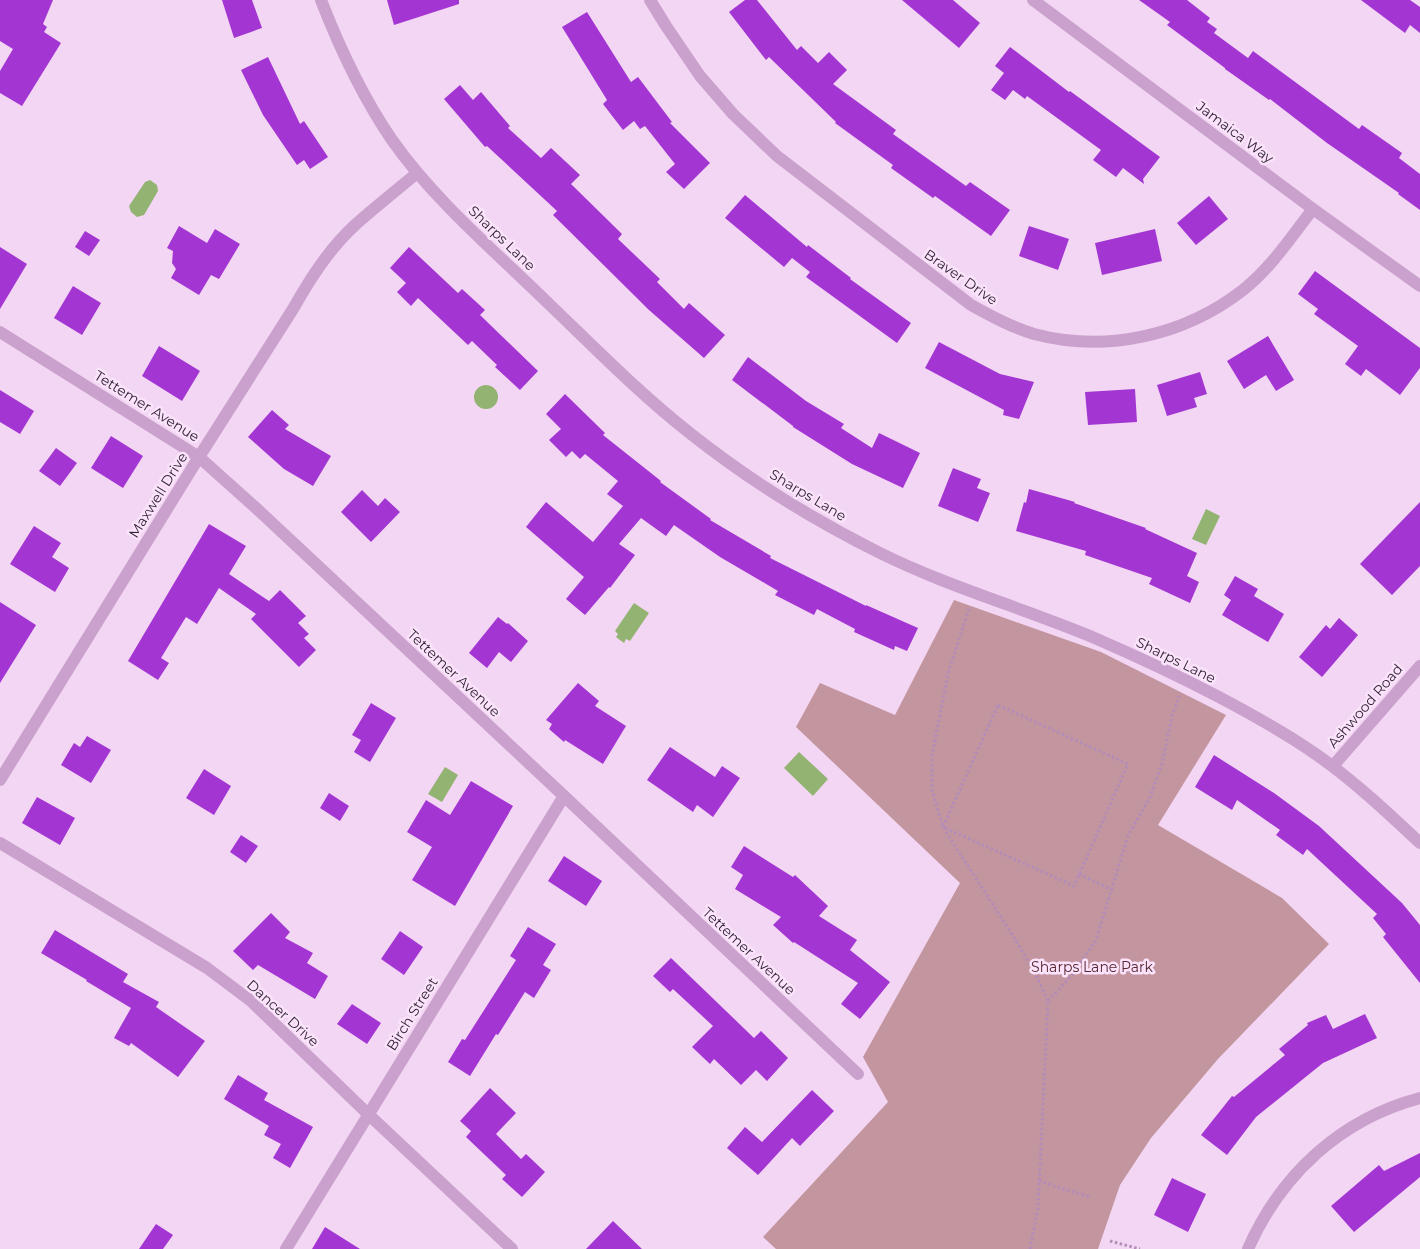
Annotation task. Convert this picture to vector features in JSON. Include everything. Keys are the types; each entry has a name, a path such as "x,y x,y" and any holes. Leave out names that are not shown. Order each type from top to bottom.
{"street":[{"name":"Sharps Lane","path":"321,0 338,43 365,97 393,141 417,172 450,208 635,387 692,435 752,478 814,518 880,552 947,583 1087,635 1164,669 1264,720 1333,766 1377,802 1420,843"},
{"name":"Braver Drive","path":"650,0 700,76 733,114 777,156 965,301 1003,323 1034,334 1074,341 1110,342 1146,336 1181,326 1214,310 1244,289 1270,264 1313,209"},
{"name":"Jamaica Way","path":"1033,0 1313,209 1420,286"},
{"name":"Maxwell Drive","path":"0,780 306,286 327,256 354,226 417,172"},
{"name":"Tettemer Avenue","path":"0,332 199,458 256,508 858,1074"},
{"name":"Ashwood Road","path":"1333,766 1420,666"},
{"name":"Birch Street","path":"286,1249 564,796"},
{"name":"Dancer Drive","path":"0,843 214,974 251,1001 512,1249"},
{"path":"1248,1249 1258,1226 1280,1192 1304,1164 1331,1141 1365,1119 1402,1103 1420,1098"}],"path":[{"path":"974,593 948,673 932,755 932,790 943,827 1034,971 1048,1001 1038,1208 1030,1249"},
{"path":"1048,1001 1072,976 1096,940 1128,836 1150,797 1162,764 1172,716 1185,680"},
{"path":"998,705 1128,764 1074,886 943,827 998,705"},
{"path":"1079,874 1112,890"},
{"path":"1039,1180 1091,1197"},
{"path":"1110,1241 1140,1249"}],"green space":[{"name":"Sharps Lane Park","path":"954,600 1101,652 1226,715 1158,825 1282,898 1329,944 1218,1059 1151,1138 1120,1185 1098,1249 776,1249 763,1237 888,1102 863,1057 960,883 796,727 820,683 895,715"}],"shaded area":[{"path":"150,180 157,185 158,191 144,215 137,217 131,212 129,206 145,182"},
{"path":"486,385 495,388 498,397 495,406 486,409 477,406 474,397 477,388"},
{"path":"1206,509 1220,516 1206,545 1192,539"},
{"path":"634,603 649,613 630,641 626,639 624,643 616,637 618,634 615,631"},
{"path":"799,752 828,779 813,796 784,768"},
{"path":"445,767 458,775 442,802 428,794"}],"building":[{"path":"0,0 53,0 43,24 47,27 44,32 61,43 22,106 0,93 0,71 13,49 0,41"},
{"path":"222,0 252,0 262,28 234,38"},
{"path":"387,0 459,0 459,4 394,25"},
{"path":"745,0 757,0 797,50 801,46 818,63 829,52 847,70 833,84 896,130 893,134 966,186 970,182 1010,210 991,236 935,196 933,198 891,168 893,165 835,123 769,57 766,60 729,12"},
{"path":"902,0 953,0 980,23 959,48"},
{"path":"1139,0 1187,0 1210,18 1207,22 1217,29 1214,33 1248,58 1253,51 1359,129 1362,125 1402,153 1399,158 1420,174 1420,210 1270,99 1225,69 1167,25 1170,22"},
{"path":"1361,0 1410,0 1420,7 1420,33 1410,25 1405,33"},
{"path":"587,12 631,82 638,77 672,122 670,123 710,163 684,189 666,172 675,164 645,126 640,129 634,121 623,130 603,104 607,100 562,27"},
{"path":"1010,47 1160,157 1143,179 1144,184 1123,168 1116,177 1093,160 1101,150 1027,96 1025,99 1013,90 1005,100 991,90 1004,73 995,66"},
{"path":"268,57 300,124 304,121 328,157 310,169 304,160 297,165 263,115 241,70"},
{"path":"460,85 473,100 481,92 510,126 508,128 541,158 551,148 580,175 571,184 622,234 618,239 660,279 657,282 684,309 689,303 725,335 704,358 649,310 553,215 557,211 487,146 485,147 444,99"},
{"path":"745,195 807,247 808,245 850,279 911,323 897,343 806,277 810,272 792,258 784,267 725,218"},
{"path":"1209,196 1228,219 1196,245 1177,223"},
{"path":"179,226 207,243 215,229 240,244 219,279 211,275 199,295 171,278 176,269 172,263 173,251 167,248"},
{"path":"1029,226 1069,239 1058,270 1019,256"},
{"path":"1155,229 1162,261 1102,275 1095,243"},
{"path":"85,231 100,240 89,256 75,247"},
{"path":"0,247 27,264 0,309"},
{"path":"409,247 458,293 462,289 485,310 480,315 538,371 520,390 495,367 497,365 472,341 468,345 418,298 411,306 397,292 406,283 390,268"},
{"path":"1315,271 1420,348 1420,368 1400,395 1366,369 1361,376 1345,364 1358,346 1314,314 1318,309 1298,294"},
{"path":"73,286 101,303 82,335 54,318"},
{"path":"1268,336 1294,380 1276,391 1266,375 1244,389 1227,361"},
{"path":"939,342 1000,374 1034,382 1019,419 1003,415 1004,410 925,368"},
{"path":"159,346 200,371 182,401 142,376"},
{"path":"748,357 806,401 844,424 841,428 872,448 879,433 920,453 903,488 852,464 793,427 732,380"},
{"path":"1200,372 1207,394 1194,398 1197,407 1167,416 1157,385"},
{"path":"1135,389 1137,422 1088,425 1085,392"},
{"path":"0,390 34,411 20,434 0,422"},
{"path":"565,394 605,433 603,435 710,520 771,556 770,558 866,606 918,628 907,651 895,646 894,650 854,632 855,629 817,609 814,615 775,595 778,591 720,557 674,525 666,536 641,518 619,544 635,555 610,588 585,615 566,599 584,577 526,527 546,502 593,542 623,506 607,494 618,481 585,454 580,459 572,451 566,457 549,440 561,429 546,414"},
{"path":"272,410 289,425 285,429 331,456 313,486 284,469 248,437"},
{"path":"111,436 143,456 123,488 91,468"},
{"path":"56,448 77,463 60,486 39,471"},
{"path":"953,468 981,479 977,488 990,493 978,522 938,506"},
{"path":"1029,489 1075,502 1146,528 1197,553 1187,576 1199,582 1190,603 1149,584 1152,578 1085,555 1086,551 1016,531"},
{"path":"362,490 378,506 385,498 400,512 371,542 341,512"},
{"path":"1420,502 1420,566 1392,595 1360,564"},
{"path":"209,524 246,546 229,574 269,601 280,590 306,616 298,623 309,634 304,638 316,650 299,667 251,619 256,614 219,588 197,624 186,617 161,658 169,663 158,680 128,661"},
{"path":"34,526 61,543 52,557 69,568 55,592 10,564"},
{"path":"1235,576 1258,589 1254,596 1284,614 1268,642 1222,615 1231,600 1224,595"},
{"path":"0,602 36,625 0,683"},
{"path":"498,617 508,623 528,641 511,662 499,652 487,668 469,653"},
{"path":"1339,618 1358,635 1322,677 1299,657 1326,625 1330,629"},
{"path":"578,683 599,701 595,706 626,726 603,764 565,740 564,742 549,729 552,724 546,720"},
{"path":"371,703 396,718 370,762 354,752 361,740 352,735"},
{"path":"87,736 111,750 91,783 61,765 74,743 80,747"},
{"path":"670,747 715,777 722,766 740,778 713,817 697,805 693,812 647,780"},
{"path":"1214,755 1274,793 1319,826 1402,903 1420,925 1420,983 1383,937 1386,934 1373,918 1377,914 1307,849 1303,855 1276,835 1280,830 1237,800 1232,810 1195,787"},
{"path":"204,769 231,786 214,815 186,798"},
{"path":"471,781 513,806 455,906 412,880 432,847 407,832 426,800 450,815"},
{"path":"329,793 349,806 340,821 320,808"},
{"path":"37,797 75,818 60,845 22,823"},
{"path":"241,835 258,846 246,863 230,852"},
{"path":"744,846 793,877 795,875 828,906 819,916 857,940 850,950 890,982 860,1019 841,1004 858,983 793,943 773,925 781,917 735,889 743,875 731,867"},
{"path":"564,856 602,881 586,906 548,881"},
{"path":"271,913 290,932 285,938 313,953 307,963 328,976 315,999 258,965 253,970 233,951"},
{"path":"528,927 556,944 543,965 551,970 534,998 525,992 470,1076 448,1062 462,1039 465,1040 516,960 510,956"},
{"path":"55,930 128,974 123,982 159,1002 156,1007 205,1041 178,1077 131,1043 129,1046 114,1038 131,1008 41,953"},
{"path":"400,931 423,947 404,975 381,959"},
{"path":"671,958 754,1038 761,1031 788,1058 767,1081 756,1070 741,1085 714,1059 710,1064 692,1047 713,1026 673,989 670,992 653,976"},
{"path":"352,1004 381,1023 367,1044 337,1024"},
{"path":"1365,1014 1377,1038 1323,1063 1256,1117 1227,1155 1201,1135 1232,1096 1234,1097 1285,1055 1279,1049 1308,1025 1307,1023 1326,1015 1333,1029"},
{"path":"238,1075 268,1093 264,1100 313,1127 290,1168 273,1158 281,1144 264,1135 269,1126 224,1099"},
{"path":"490,1088 516,1113 496,1134 521,1159 526,1154 545,1172 522,1197 502,1179 506,1175 466,1137 471,1131 460,1121"},
{"path":"812,1090 834,1111 800,1146 792,1138 758,1175 727,1148 745,1127 762,1142"},
{"path":"1420,1153 1420,1177 1354,1232 1331,1206 1379,1165 1384,1171"},
{"path":"1172,1178 1206,1194 1188,1232 1154,1215"},
{"path":"613,1221 642,1249 586,1249"},
{"path":"156,1224 173,1235 163,1249 139,1249"},
{"path":"325,1227 360,1249 312,1249"}]}
